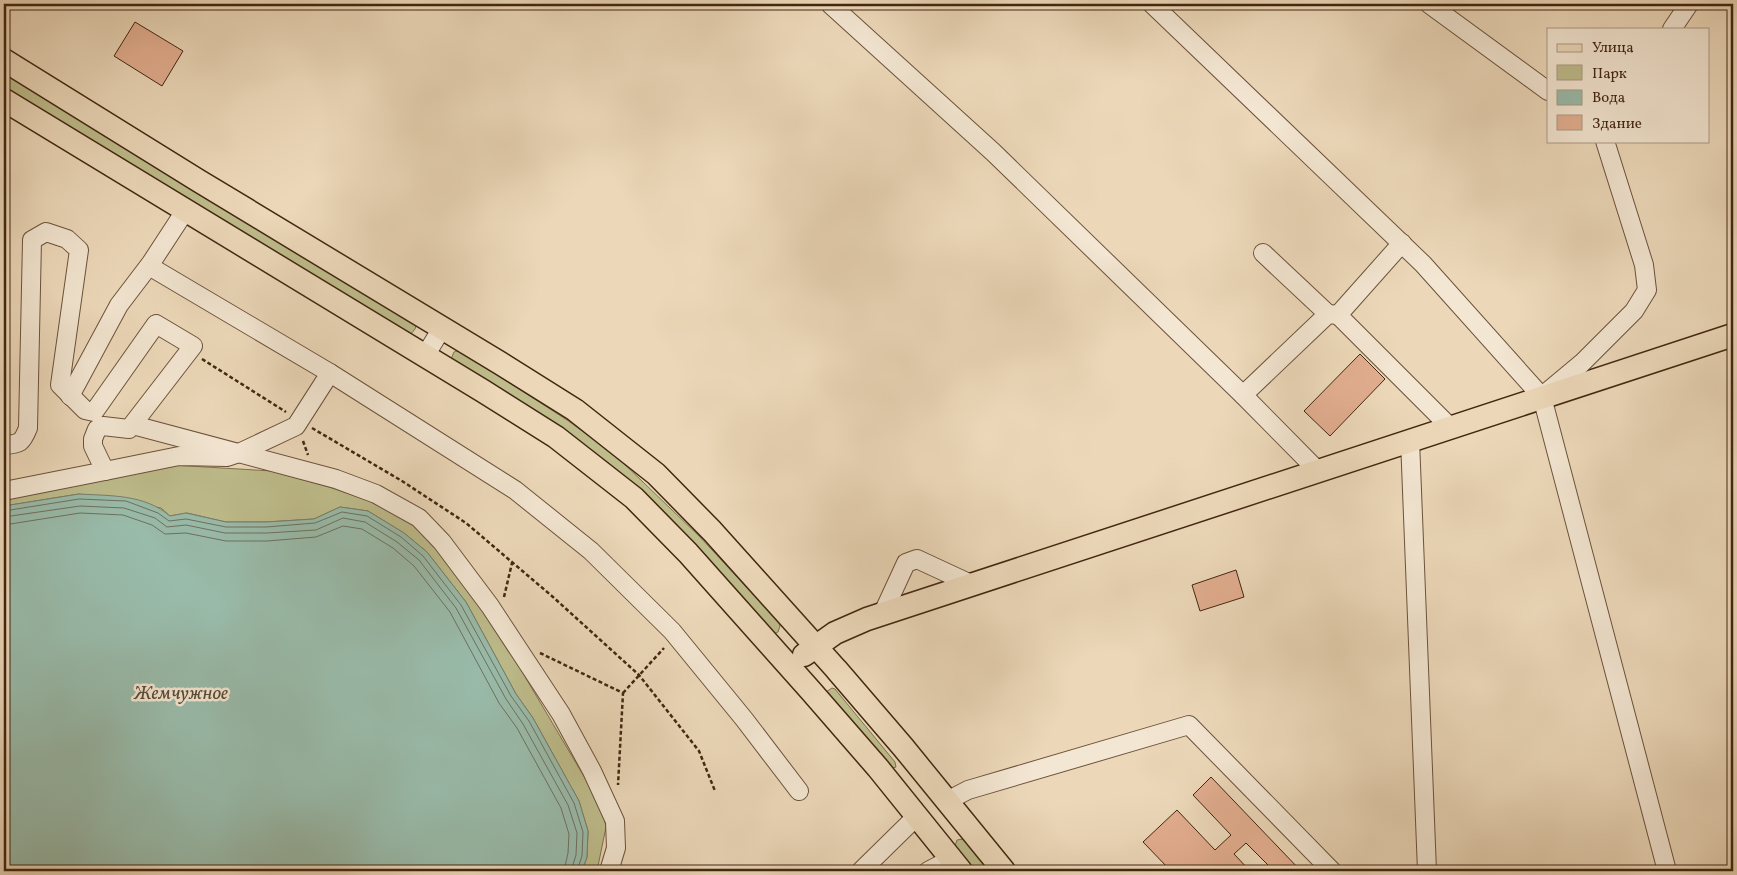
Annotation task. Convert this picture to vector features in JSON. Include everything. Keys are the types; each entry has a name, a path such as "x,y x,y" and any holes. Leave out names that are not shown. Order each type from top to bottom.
{"main road":[{"path":"4,60 575,410 656,474 712,531 815,646 897,740 1004,871"},
{"path":"4,100 556,437 634,498 688,553 790,667 878,768 956,865"},
{"path":"790,667 815,646 835,633 882,615 1732,335"},
{"path":"919,819 946,801"}],"street":[{"path":"830,4 993,152 1243,395 1318,471"},
{"path":"1152,4 1423,264 1542,397 1667,871"},
{"path":"1429,4 1547,90"},
{"path":"1673,28 1690,4"},
{"path":"1542,397 1582,363 1634,311 1646,290 1644,266 1605,142"},
{"path":"70,396 119,305 149,266 185,211"},
{"path":"4,445 16,445 23,440 28,428 32,240 46,232 67,239 79,250 60,385 85,410 94,412 156,324 193,346 129,429 104,426 97,429 93,439 93,446 105,471"},
{"path":"1243,395 1333,314 1402,243"},
{"path":"1262,253 1333,314 1450,427"},
{"path":"149,266 330,373 515,490 591,551 675,636 744,719 799,791"},
{"path":"425,356 442,328"},
{"path":"4,491 179,456 227,457 239,453 298,423 330,373"},
{"path":"132,425 336,479 376,494 419,518 442,542 498,619 561,714 592,771 615,821 616,848 609,871"},
{"path":"1410,440 1427,871"},
{"path":"882,615 906,562 917,560 973,585"},
{"path":"946,801 968,790 1189,725 1332,871"},
{"path":"861,871 919,819"},
{"path":"928,871 956,865"}],"path":[{"path":"189,351 298,423 402,481 466,523 639,675 699,751 715,791"},
{"path":"298,423 316,473"},
{"path":"498,619 512,562"},
{"path":"617,788 623,693 675,636"},
{"path":"537,652 623,693"}],"green space":[{"path":"4,72 413,323 416,326 415,329 410,335 405,334 4,88"},
{"path":"456,351 462,352 567,420 614,454 699,536 779,622 778,632 774,634 690,547 451,359"},
{"path":"172,465 272,471 329,487 369,501 416,523 446,553 501,636 602,807 606,827 597,871 582,871 587,857 588,831 579,801 533,718 516,694 466,602 427,552 404,533 368,511 340,507 314,519 226,522 187,513 170,516 161,508 79,494 4,506 4,491"},
{"path":"832,688 835,689 895,762 896,767 890,769 826,692"},
{"path":"963,839 968,842 993,871 975,871 955,846 957,840"}],"water":[{"name":"Жемчужное","path":"79,494 115,496 138,500 160,509 170,516 186,513 226,522 314,519 340,507 368,511 404,533 427,552 466,602 516,694 533,718 579,801 588,831 587,857 582,871 4,871 4,506"}],"building":[{"path":"135,22 183,51 162,86 114,56"},
{"path":"1360,354 1385,379 1330,436 1304,411"},
{"path":"1236,570 1244,597 1200,611 1192,585"},
{"path":"1211,777 1301,871 1274,871 1246,843 1234,854 1250,871 1171,871 1143,842 1177,810 1215,850 1231,835 1193,795"}]}
